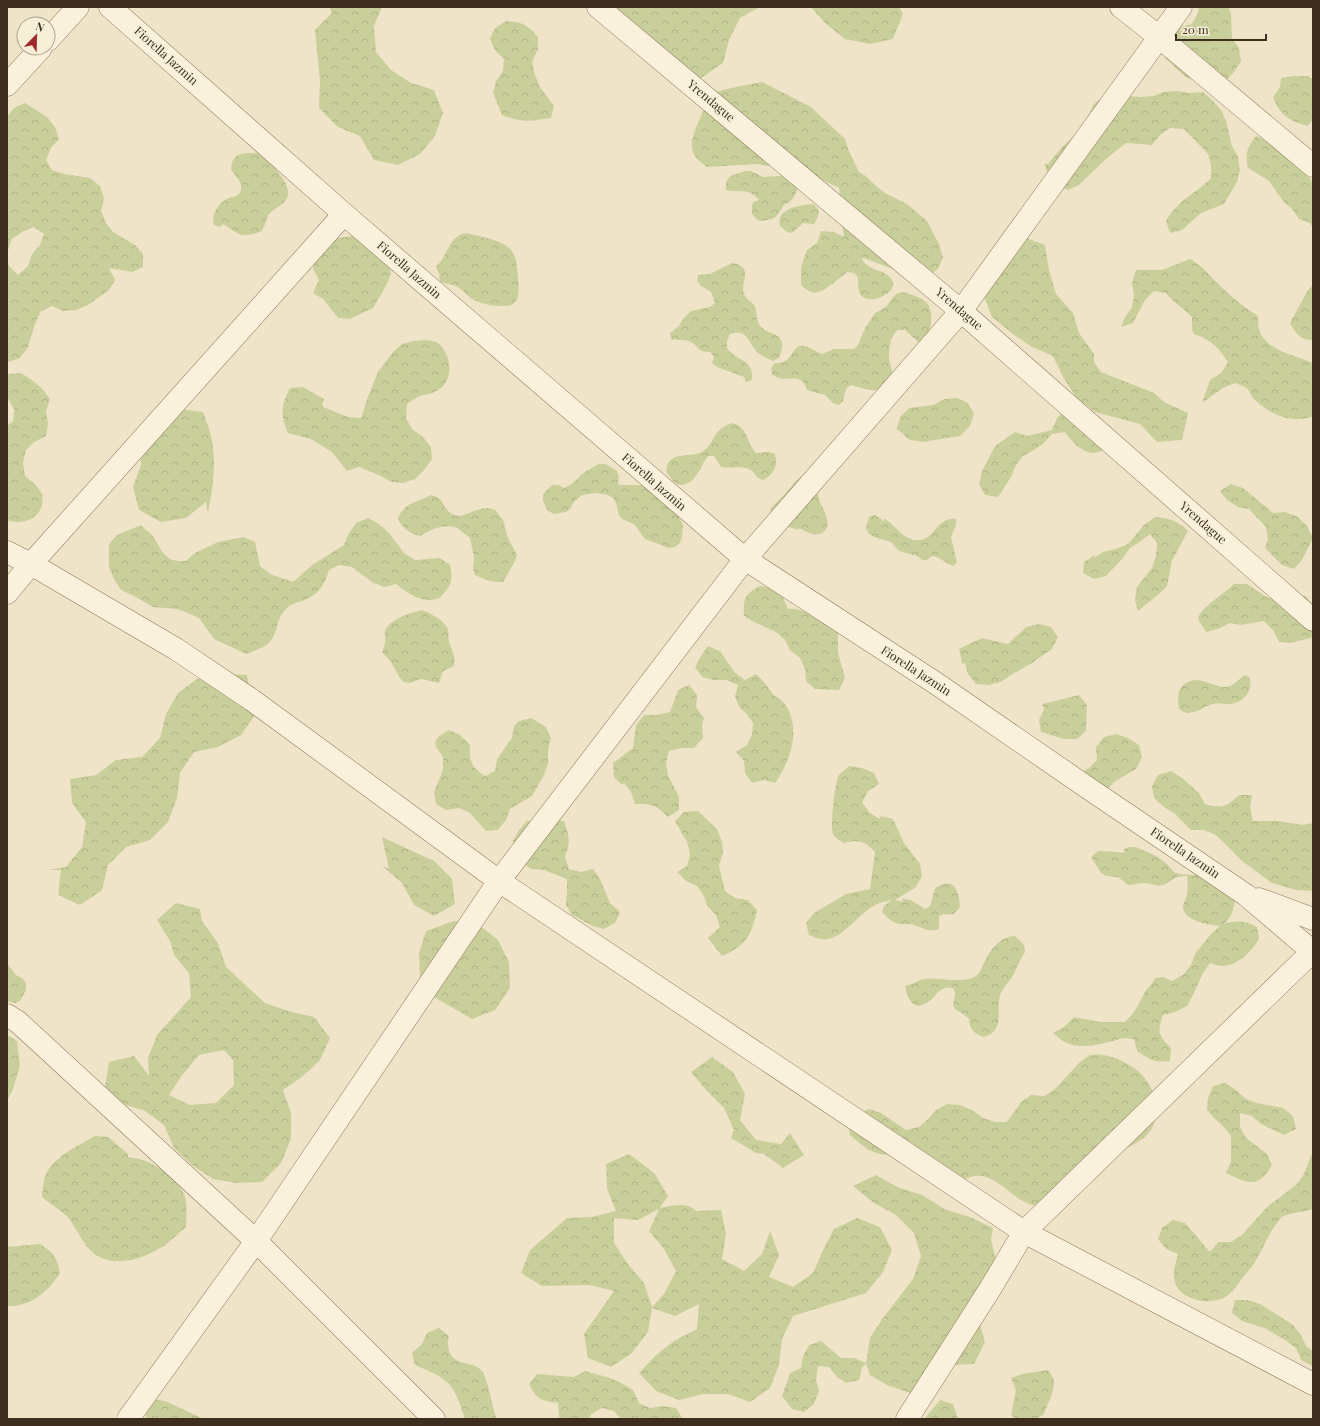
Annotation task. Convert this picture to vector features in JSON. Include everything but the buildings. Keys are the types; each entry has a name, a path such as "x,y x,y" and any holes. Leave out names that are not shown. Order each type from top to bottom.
{"street":[{"path":"56,31 78,7"},
{"name":"Fiorella Jazmin","path":"110,7 344,214 745,560 936,684 1246,895 1313,952"},
{"name":"Yrendague","path":"598,7 961,311 1313,620"},
{"path":"1121,7 1158,36 1313,166"},
{"path":"128,1419 256,1241 499,881 745,560 961,311 1180,7"},
{"path":"7,85 34,56"},
{"path":"7,593 344,214"},
{"path":"7,552 32,564 176,649 252,700 499,881 1024,1232 1313,1384"},
{"name":"Fiorella Jazmin","path":"1246,895 1313,919"},
{"path":"907,1419 1024,1232 1313,952"},
{"path":"7,1015 18,1022 256,1241 434,1419"}],"green space":[{"path":"329,7 382,7 374,26 376,52 391,70 411,83 434,90 443,113 435,136 420,154 398,165 374,160 360,136 338,127 319,108 320,81 315,30 332,13"},
{"path":"606,7 760,7 740,18 729,40 723,63 701,78 678,70"},
{"path":"811,7 899,7 903,14 893,39 870,44 845,39 825,23"},
{"path":"1199,7 1228,7 1231,13 1232,38 1239,48 1241,61 1228,79 1211,82 1188,78 1165,58 1165,45 1179,27 1192,24 1198,13"},
{"path":"506,21 524,24 538,37 538,49 532,62 540,87 554,106 551,118 526,121 502,115 493,93 496,81 503,71 504,59 495,50 490,39 495,28"},
{"path":"1307,76 1313,79 1313,119 1308,126 1290,119 1282,113 1273,97 1280,87 1281,78"},
{"path":"762,82 811,107 845,139 859,172 866,176 885,193 907,204 927,221 939,244 943,257 938,269 928,276 904,273 861,257 867,265 885,273 892,280 892,289 879,298 874,299 865,298 861,295 857,276 853,273 847,272 828,287 817,292 810,291 801,285 801,267 807,250 817,243 821,231 834,232 844,237 839,188 817,177 794,170 757,164 707,167 696,157 692,148 693,136 696,128 713,93"},
{"path":"1177,91 1189,93 1203,92 1221,110 1226,121 1232,146 1238,157 1240,170 1237,182 1224,204 1201,213 1182,230 1170,233 1166,221 1171,213 1211,178 1211,166 1208,154 1184,129 1170,128 1160,135 1152,145 1126,143 1106,159 1079,185 1068,190 1052,180 1048,174 1045,164 1048,164 1064,145 1083,128 1093,105 1103,97 1141,97"},
{"path":"25,103 47,117 55,127 59,139 51,148 46,160 52,170 64,174 90,178 100,186 104,198 101,211 106,223 113,232 135,245 143,254 143,267 132,272 109,268 115,280 109,290 88,305 76,310 63,311 52,306 41,311 35,324 28,347 20,358 8,362 7,258 9,266 18,275 28,266 32,254 40,245 44,234 34,227 22,232 12,239 7,253 7,117 14,108"},
{"path":"1256,136 1269,140 1305,170 1313,184 1313,228 1310,223 1299,219 1292,209 1283,201 1269,181 1248,168 1248,151"},
{"path":"246,153 259,153 279,173 287,186 288,192 286,200 269,214 262,231 249,235 241,235 223,224 220,227 214,225 213,221 214,213 218,206 228,198 239,194 241,187 240,183 231,169 231,165 235,158"},
{"path":"745,171 751,171 763,177 782,176 798,184 793,199 785,204 774,218 770,220 758,220 752,214 753,202 759,200 755,196 751,193 743,191 726,190 728,178"},
{"path":"813,204 819,211 814,224 803,223 792,233 787,232 780,226 779,220 785,211 802,205"},
{"path":"467,233 501,243 510,249 514,255 519,288 518,298 513,304 502,306 483,304 470,298 458,287 440,282 439,275 440,276 436,267 453,240 462,234"},
{"path":"359,235 388,261 391,274 373,308 350,319 338,318 323,299 313,293 319,280 313,269 315,256 332,239"},
{"path":"1021,236 1045,245 1049,270 1056,294 1073,313 1079,333 1094,354 1094,362 1101,372 1154,393 1164,402 1188,413 1182,440 1157,442 1140,424 1095,412 1076,397 1063,377 1053,356 1032,347 992,317 983,294"},
{"path":"1190,259 1202,268 1232,297 1258,316 1262,336 1268,343 1284,352 1313,363 1313,416 1289,419 1281,416 1260,404 1254,399 1247,388 1235,383 1223,388 1202,403 1210,380 1221,373 1228,362 1214,345 1194,334 1192,330 1192,317 1166,293 1154,291 1145,300 1133,323 1121,327 1125,317 1132,307 1134,295 1132,282 1136,270 1162,270"},
{"path":"732,263 739,265 745,272 743,286 744,294 755,307 757,319 760,325 764,329 775,334 782,341 782,348 779,358 773,361 758,353 744,335 740,333 730,334 727,341 727,348 731,353 748,364 752,373 752,380 746,382 744,377 717,367 712,363 714,357 710,352 701,350 689,341 671,339 670,333 679,326 682,320 691,311 710,307 715,303 711,292 701,286 697,281 698,275 710,274"},
{"path":"1313,285 1313,340 1309,340 1299,336 1290,323 1308,290"},
{"path":"904,292 927,303 931,314 930,327 927,335 918,342 905,330 898,330 894,334 891,340 889,352 893,377 881,390 869,390 851,385 846,389 843,401 839,405 833,403 825,395 807,390 801,380 782,379 772,374 771,368 775,363 789,358 796,348 800,346 804,346 822,354 834,349 854,349 858,345 865,328 875,313 886,307 898,293"},
{"path":"426,340 437,342 442,347 448,359 449,372 445,384 441,388 432,393 418,397 407,404 406,418 412,429 423,437 431,447 432,459 415,479 403,483 391,482 359,467 347,471 332,452 311,439 288,433 283,416 283,405 290,388 303,387 324,399 322,403 323,407 348,417 361,418 378,372 393,352 402,344"},
{"path":"21,373 37,384 50,399 46,411 48,424 46,436 34,442 26,450 23,463 25,476 35,484 43,495 42,506 39,512 31,519 17,522 7,520 7,426 13,421 14,409 8,399 7,394 8,374"},
{"path":"957,398 968,403 974,414 970,426 960,436 923,442 910,440 897,429 900,417 909,408 933,405 945,399"},
{"path":"177,409 203,412 213,446 214,474 208,512 206,502 186,518 161,522 139,510 133,487 141,465 139,440"},
{"path":"1065,409 1105,450 1094,453 1088,452 1076,445 1065,432 1052,434 1044,443 1023,456 1016,465 1011,477 998,497 985,495 979,484 982,471 995,446 1015,432 1027,436 1052,430 1057,418"},
{"path":"733,423 745,432 750,445 756,453 769,452 775,454 776,462 770,475 763,480 758,478 752,471 746,468 721,467 714,456 708,456 695,478 687,484 682,485 673,481 668,473 667,466 673,458 702,452 707,448 721,429"},
{"path":"599,464 606,464 617,471 619,485 643,485 674,508 683,525 680,543 675,547 669,548 645,539 634,524 622,519 619,515 616,503 613,498 608,495 595,493 583,495 573,503 571,508 566,512 554,514 548,511 543,501 543,494 552,485 558,485 564,488 582,474"},
{"path":"804,475 819,486 819,499 828,521 826,530 819,534 813,534 799,528 799,530 786,526 775,518 770,510 796,481"},
{"path":"1231,484 1243,488 1273,513 1285,512 1298,517 1307,526 1313,538 1302,560 1294,569 1282,565 1265,548 1268,539 1266,527 1249,509 1238,507 1227,500 1220,491"},
{"path":"431,495 441,500 446,509 457,516 481,509 489,508 495,510 503,520 508,538 517,555 503,582 492,581 475,575 473,569 474,557 470,538 457,528 443,526 429,531 421,536 410,533 402,525 398,519 403,509"},
{"path":"875,515 885,522 883,518 888,521 904,536 914,540 925,539 944,521 956,519 956,525 951,537 957,562 953,566 932,556 927,560 922,560 917,556 899,551 891,542 874,537 869,534 866,528 869,517"},
{"path":"1155,517 1173,521 1188,531 1172,561 1167,586 1138,611 1135,600 1137,587 1152,568 1156,556 1157,543 1150,534 1130,548 1106,576 1094,579 1083,573 1084,562 1095,555 1094,558 1103,552 1128,544 1144,525"},
{"path":"368,518 379,524 389,533 404,553 415,560 440,558 450,565 451,582 448,589 439,598 433,600 422,599 410,594 396,584 384,587 372,582 352,567 339,565 329,570 319,591 312,597 293,604 285,610 280,618 272,639 267,645 246,654 214,639 199,618 178,609 153,607 121,590 109,567 109,544 117,535 141,525 153,536 165,555 176,561 186,561 195,553 218,542 243,537 255,542 260,566 270,574 293,582 312,565 344,545 349,533 356,523"},
{"path":"1234,584 1247,584 1268,598 1280,597 1292,593 1305,596 1313,605 1313,636 1311,638 1290,643 1279,642 1273,630 1264,621 1241,625 1230,623 1218,629 1206,632 1198,617 1210,603"},
{"path":"760,586 773,588 783,598 788,609 807,612 828,622 838,629 838,653 845,678 839,690 815,689 806,681 805,669 800,658 790,650 785,640 776,632 744,616 746,597"},
{"path":"422,610 440,620 448,629 449,642 454,656 454,666 443,671 439,683 421,679 410,683 404,682 391,662 382,652 387,627 401,617"},
{"path":"1039,624 1051,627 1058,637 1052,649 1001,682 989,685 976,684 968,674 965,663 962,664 959,649 982,638 1008,644 1026,627"},
{"path":"708,646 720,651 735,673 745,680 756,674 773,694 784,703 789,712 793,733 790,754 775,783 764,780 752,783 745,773 744,761 736,752 747,745 752,735 753,723 746,713 740,708 735,697 738,685 726,680 713,680 702,677 695,667"},
{"path":"222,674 247,675 255,715 241,735 218,747 194,752 180,773 177,798 168,822 150,840 126,847 108,865 102,890 80,905 58,895 61,870 48,870 66,867 82,847 86,822 72,803 70,779 96,775 116,760 142,757 160,738 166,714 178,693 197,679"},
{"path":"1245,675 1250,678 1251,683 1249,691 1240,701 1231,704 1218,703 1209,705 1192,713 1183,712 1179,709 1178,697 1181,687 1184,684 1194,680 1200,680 1225,687 1232,685"},
{"path":"689,685 697,695 696,707 704,718 702,725 703,738 694,748 682,748 669,751 666,763 668,775 679,797 679,810 668,817 653,806 646,804 635,804 631,792 624,783 622,785 614,777 613,763 633,748 636,725 644,715 657,715 670,712 678,690"},
{"path":"1079,695 1087,705 1086,731 1077,739 1064,739 1041,732 1039,720 1044,709 1042,704"},
{"path":"531,718 546,727 551,738 548,750 548,763 544,775 532,796 510,809 506,820 498,830 486,831 470,813 459,808 446,810 436,804 434,792 443,770 443,757 436,747 435,742 439,736 449,730 460,735 470,745 472,763 477,770 485,776 495,771 497,759 512,738 514,726 519,721"},
{"path":"1116,734 1128,738 1139,745 1142,757 1136,769 1114,782 1102,796 1078,774 1089,768 1097,760 1096,747 1104,737"},
{"path":"849,766 862,768 874,773 879,784 868,791 862,802 869,812 879,819 881,816 893,819 904,843 920,864 922,876 916,887 895,900 903,902 902,899 909,900 925,909 930,906 935,888 941,885 951,884 957,890 960,907 953,914 944,914 939,916 939,929 928,930 911,924 898,924 893,922 882,912 884,906 892,900 882,902 872,907 842,933 835,937 821,939 809,935 806,923 814,913 846,894 870,889 875,852 864,843 857,841 843,843 836,838 832,830 833,804 837,779 839,775"},
{"path":"1171,771 1182,778 1199,793 1205,804 1220,807 1231,802 1239,795 1252,795 1250,807 1253,821 1278,821 1303,825 1313,823 1313,891 1296,890 1272,883 1242,861 1216,835 1204,830 1191,830 1174,813 1154,798 1152,786 1158,775"},
{"path":"698,811 717,829 722,842 723,853 719,866 725,891 735,898 748,900 757,910 753,926 747,939 737,948 722,956 708,938 720,927 716,915 708,907 704,896 697,886 686,881 677,872 687,866 690,854 687,842 675,821 684,812"},
{"path":"538,819 564,821 569,839 565,857 569,869 581,872 593,869 600,879 610,903 620,912 615,923 604,929 593,926 572,915 566,905 567,879 544,870 531,869 521,862 513,853 513,841 519,830 527,821"},
{"path":"382,837 434,861 452,879 455,904 434,916 414,905 402,883 382,866 389,869"},
{"path":"1136,847 1154,855 1165,862 1174,872 1179,874 1205,876 1235,900 1232,913 1224,924 1241,922 1257,927 1259,939 1244,957 1239,961 1228,965 1221,966 1210,963 1203,973 1187,1006 1175,1012 1163,1015 1159,1029 1163,1040 1171,1048 1170,1061 1160,1062 1146,1057 1137,1051 1134,1039 1123,1038 1098,1045 1080,1046 1068,1044 1053,1033 1065,1026 1074,1017 1100,1022 1125,1022 1135,1011 1145,992 1155,978 1163,977 1172,981 1183,975 1191,965 1195,954 1210,935 1220,926 1210,925 1192,919 1184,912 1183,906 1188,890 1187,876 1175,878 1163,885 1145,883 1128,885 1118,877 1106,876 1101,873 1091,857 1098,851 1124,853 1124,849"},
{"path":"176,903 200,909 202,921 218,943 226,967 265,1003 288,1011 314,1017 330,1038 320,1060 303,1076 283,1090 291,1113 291,1139 281,1163 262,1182 236,1183 213,1179 192,1165 174,1148 164,1125 145,1111 123,1104 105,1087 109,1062 134,1056 149,1076 148,1058 157,1035 191,997 189,973 174,955 170,941 157,920","holes":["224,1050 233,1060 234,1085 216,1103 190,1105 169,1095 183,1074 199,1055"]},
{"path":"454,921 479,925 498,940 509,962 510,988 495,1010 472,1019 432,996 420,976 419,953 426,931"},
{"path":"1015,936 1024,945 1025,952 1014,974 1001,993 999,1001 998,1024 991,1034 983,1037 973,1031 969,1019 956,1010 953,1005 955,993 953,988 942,989 932,999 917,1006 908,997 905,986 923,979 959,980 973,978 979,973 990,953 1000,941"},
{"path":"7,963 16,975 22,978 26,983 26,990 20,1001 15,1003 7,1001"},
{"path":"7,1035 17,1041 20,1066 13,1089 7,1101"},
{"path":"1090,1055 1108,1056 1120,1060 1133,1067 1143,1076 1155,1097 1157,1109 1155,1122 1144,1137 1104,1162 1044,1207 1033,1205 1018,1198 992,1179 974,1176 956,1182 892,1155 879,1154 868,1150 850,1135 848,1124 857,1114 869,1109 881,1113 906,1130 919,1127 936,1110 947,1104 960,1105 972,1110 983,1118 995,1122 1007,1122 1021,1102 1031,1095 1044,1096 1055,1089 1080,1062"},
{"path":"712,1057 733,1072 745,1094 740,1120 756,1140 781,1144 790,1133 804,1155 783,1168 764,1154 756,1153 731,1138 734,1130 724,1108 691,1072"},
{"path":"1225,1083 1246,1099 1257,1103 1283,1108 1293,1116 1296,1129 1284,1135 1261,1124 1252,1116 1240,1113 1240,1127 1246,1138 1267,1154 1272,1165 1267,1173 1257,1181 1246,1181 1226,1173 1231,1161 1231,1136 1207,1110 1208,1098 1213,1086"},
{"path":"95,1136 108,1137 128,1154 128,1157 147,1161 154,1165 169,1175 180,1188 186,1202 186,1227 168,1243 150,1253 130,1260 109,1260 100,1257 88,1248 68,1217 42,1197 43,1184 47,1172 51,1166 68,1151"},
{"path":"1313,1151 1313,1209 1283,1216 1281,1218 1270,1233 1253,1266 1227,1296 1212,1301 1204,1301 1187,1296 1181,1292 1176,1286 1174,1278 1174,1269 1178,1254 1166,1249 1158,1239 1162,1228 1173,1220 1185,1223 1210,1252 1218,1242 1231,1242 1242,1235 1267,1207 1297,1184 1304,1174"},
{"path":"629,1154 649,1169 655,1174 668,1196 660,1208 674,1205 684,1205 693,1208 696,1211 721,1210 726,1234 722,1259 744,1271 762,1254 770,1231 779,1255 769,1277 793,1287 813,1273 834,1229 857,1218 880,1227 892,1250 883,1272 866,1293 793,1316 782,1339 779,1365 770,1388 750,1402 728,1394 703,1394 679,1400 656,1391 639,1373 656,1355 674,1341 697,1329 699,1304 675,1316 652,1308 648,1332 632,1353 611,1367 588,1358 584,1334 614,1291 590,1285 542,1286 521,1273 530,1250 567,1218 592,1217 616,1211 607,1189 606,1164","holes":["659,1209 649,1231 664,1249 676,1271 664,1294 652,1307 644,1283 627,1263 614,1243 614,1218 638,1220"]},
{"path":"876,1175 897,1187 922,1195 946,1210 970,1217 993,1228 991,1240 997,1264 978,1317 985,1342 974,1364 950,1365 910,1393 887,1385 870,1375 866,1363 870,1338 883,1318 913,1279 921,1256 914,1233 896,1215 874,1203 853,1186"},
{"path":"40,1244 54,1256 60,1273 50,1286 38,1297 23,1304 7,1306 7,1247"},
{"path":"1235,1300 1248,1300 1260,1304 1293,1325 1301,1335 1306,1346 1313,1351 1313,1366 1301,1360 1296,1348 1285,1340 1264,1328 1242,1321 1232,1313"},
{"path":"439,1328 449,1336 448,1345 451,1356 459,1361 480,1369 483,1372 497,1419 465,1419 457,1397 449,1384 436,1375 415,1365 412,1353 422,1344 427,1333"},
{"path":"821,1341 841,1358 854,1358 866,1363 862,1368 859,1380 846,1383 837,1377 829,1367 818,1366 816,1380 819,1391 814,1404 804,1412 792,1409 782,1396 790,1373 801,1368 803,1356 809,1345"},
{"path":"1048,1370 1052,1376 1054,1386 1044,1414 1036,1419 1016,1419 1011,1415 1016,1390 1011,1378 1022,1374"},
{"path":"585,1371 610,1378 623,1384 633,1390 639,1403 650,1408 663,1406 676,1408 683,1419 621,1419 614,1411 602,1408 591,1414 589,1419 560,1419 558,1403 543,1400 534,1393 529,1384 537,1374 574,1377"},
{"path":"152,1399 165,1401 204,1419 147,1419 144,1409"},
{"path":"940,1400 953,1404 958,1419 924,1419"}]}
